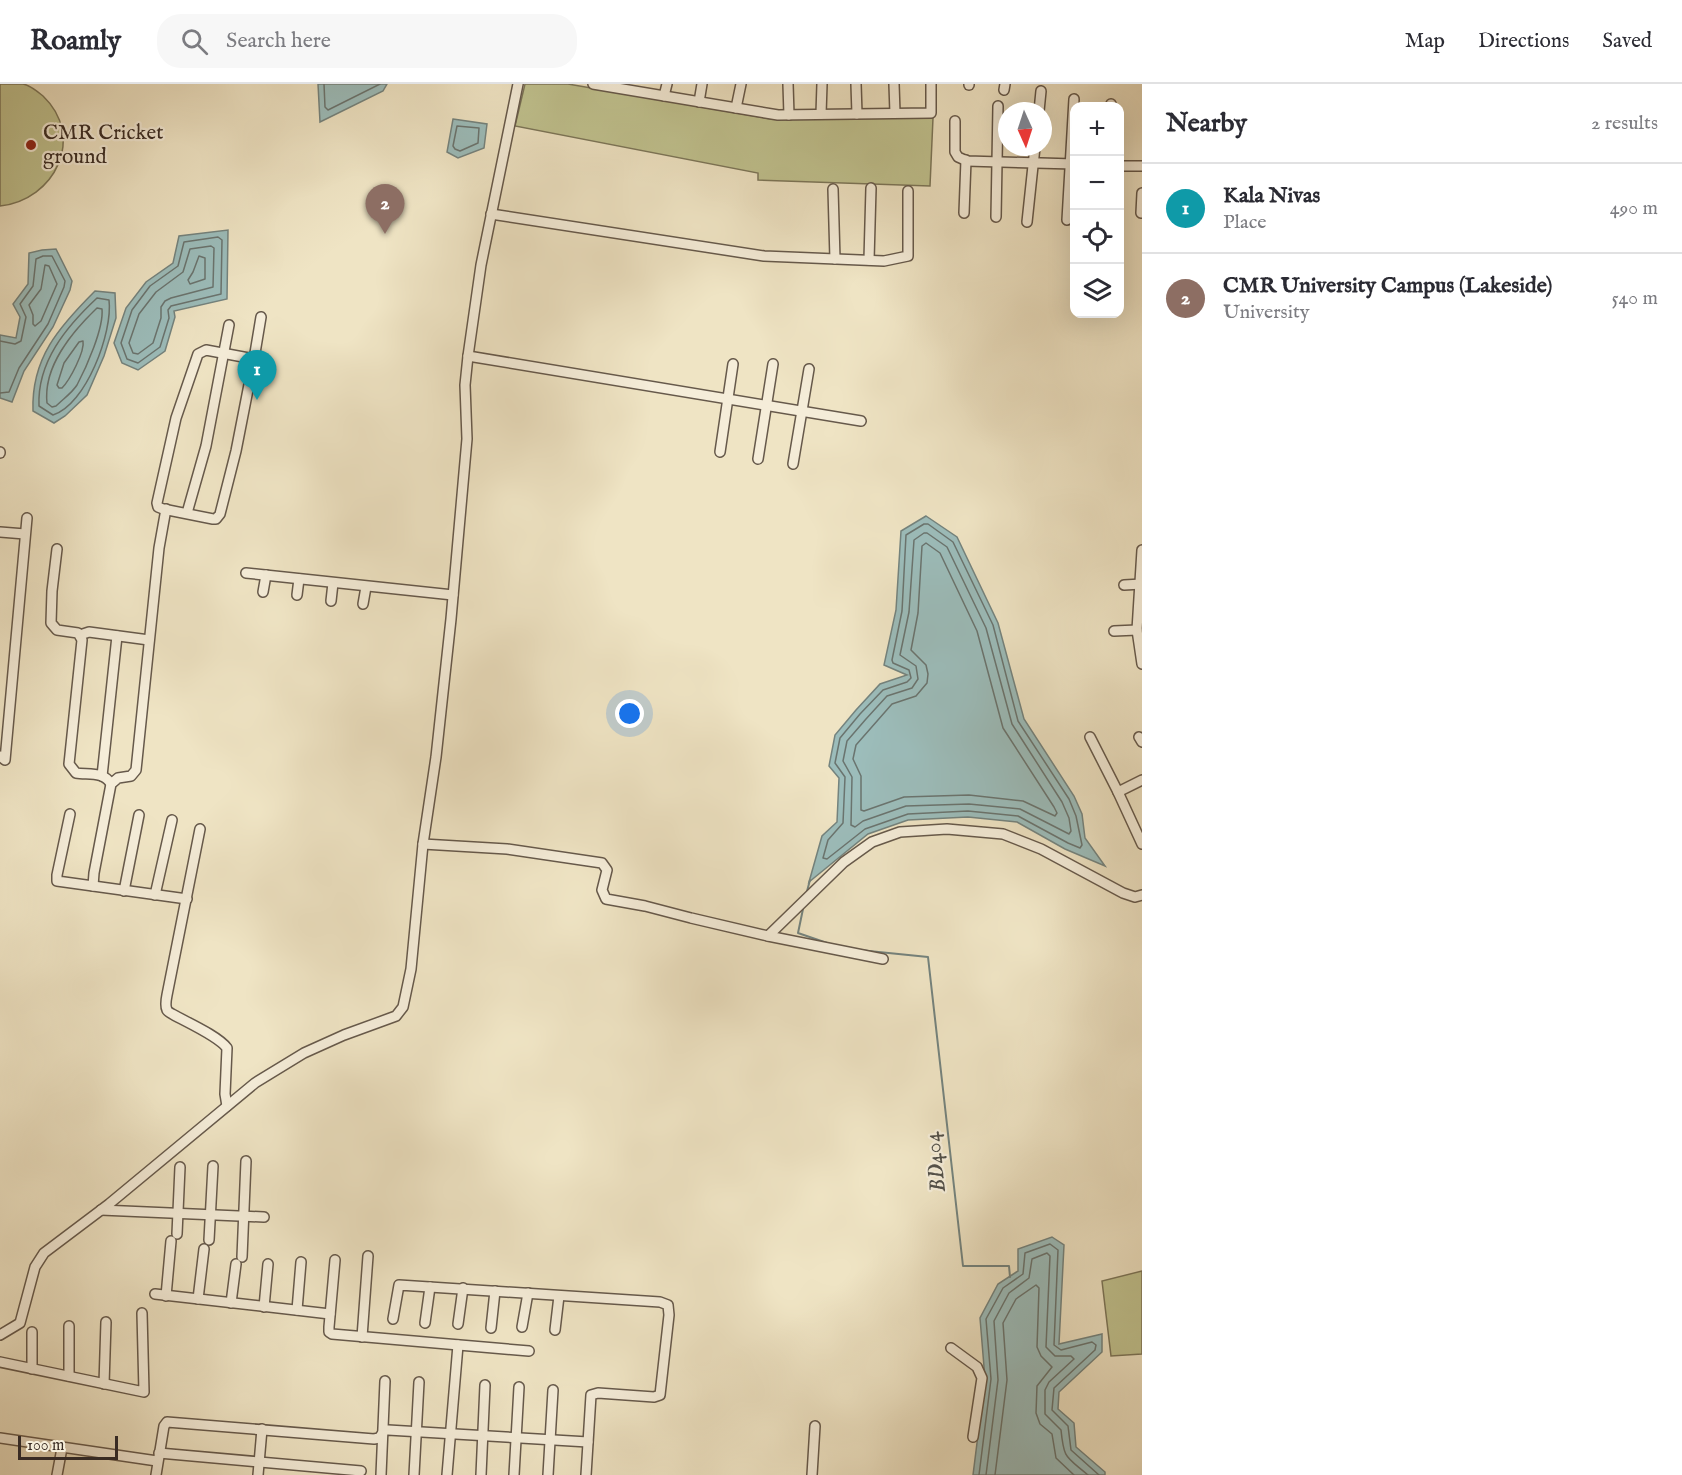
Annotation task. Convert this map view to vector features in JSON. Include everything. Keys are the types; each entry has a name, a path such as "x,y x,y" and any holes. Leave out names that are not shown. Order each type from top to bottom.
{"street":[{"path":"0,1335 20,1323 35,1267 44,1253 101,1210 255,1083 304,1053 396,1016 401,1011 408,994 423,844 436,757 453,595 467,439 465,385 468,356 491,214 518,84"},
{"path":"593,84 778,115 930,113 931,84"},
{"path":"664,96 667,84"},
{"path":"699,102 702,84"},
{"path":"736,108 741,84"},
{"path":"788,84 789,114"},
{"path":"821,114 822,84"},
{"path":"856,84 857,114"},
{"path":"894,84 895,113"},
{"path":"1040,102 1041,91"},
{"path":"1072,156 1074,99"},
{"path":"996,217 998,106"},
{"path":"955,121 956,152 958,157 966,160 1070,164"},
{"path":"1027,222 1034,156"},
{"path":"964,213 966,160"},
{"path":"1124,166 1142,166"},
{"path":"1067,220 1070,186"},
{"path":"869,260 871,188"},
{"path":"833,189 835,259"},
{"path":"491,214 764,256 884,261 908,256 908,191"},
{"path":"1141,213 1142,193"},
{"path":"254,359 206,350 198,354 176,418 158,507 213,519 218,517 236,451 254,359 261,317"},
{"path":"187,513 206,446 229,325"},
{"path":"468,356 861,421"},
{"path":"758,459 772,363"},
{"path":"720,452 733,364"},
{"path":"792,464 809,369"},
{"path":"93,886 93,873 111,783 118,778 131,776 136,770 159,548 166,509"},
{"path":"0,756 5,760 27,518"},
{"path":"0,532 25,534"},
{"path":"57,549 52,591 51,623 54,629 80,635 89,632 149,640"},
{"path":"1142,550 1137,630 1142,664"},
{"path":"246,573 453,595"},
{"path":"263,592 266,575"},
{"path":"297,595 300,579"},
{"path":"331,601 333,583"},
{"path":"1124,585 1141,584"},
{"path":"363,604 366,586"},
{"path":"1114,631 1137,630"},
{"path":"80,635 82,640 69,764 71,770 102,776 108,778 111,783"},
{"path":"102,776 117,636"},
{"path":"1090,737 1119,792 1142,844"},
{"path":"1119,792 1142,780"},
{"path":"70,814 57,881 187,899"},
{"path":"124,891 139,815"},
{"path":"155,895 172,820"},
{"path":"200,829 166,995 166,1007 171,1015 214,1035 227,1048 225,1094 227,1106"},
{"path":"768,936 843,862 872,842 900,832 947,829 1003,834 1041,849 1123,893 1135,897 1142,895"},
{"path":"423,844 507,849 602,863 607,870 602,890 606,898 768,936 883,959"},
{"path":"242,1257 246,1161"},
{"path":"198,1299 207,1245 213,1166"},
{"path":"166,1296 178,1213 180,1167"},
{"path":"101,1210 264,1217"},
{"path":"362,1337 368,1256"},
{"path":"334,1260 329,1327 329,1332 332,1334 529,1351"},
{"path":"297,1310 302,1262"},
{"path":"231,1303 236,1264"},
{"path":"264,1306 268,1264"},
{"path":"393,1319 399,1285 660,1302 669,1306 660,1395 654,1397 598,1393 591,1395 586,1475"},
{"path":"425,1323 430,1287"},
{"path":"458,1324 463,1288"},
{"path":"490,1328 495,1290"},
{"path":"522,1327 528,1293"},
{"path":"155,1294 330,1314"},
{"path":"555,1330 559,1296"},
{"path":"0,1362 144,1392 142,1313"},
{"path":"104,1384 106,1323"},
{"path":"69,1326 69,1376"},
{"path":"32,1332 32,1370"},
{"path":"447,1475 458,1345"},
{"path":"951,1348 977,1367 982,1378 973,1437"},
{"path":"381,1475 385,1381"},
{"path":"414,1475 418,1383"},
{"path":"481,1475 485,1384"},
{"path":"514,1475 519,1388"},
{"path":"548,1475 553,1390"},
{"path":"156,1475 164,1426 167,1422 374,1439 379,1438 383,1432 388,1430 588,1442"},
{"path":"812,1475 815,1426"},
{"path":"258,1475 262,1429"},
{"path":"0,1438 62,1448 158,1457 259,1462 361,1471"},
{"path":"57,1475 62,1448"}],"green space":[{"name":"CMR Cricket ground","path":"0,84 23,84 43,96 56,112 62,130 63,147 58,164 49,179 36,192 19,201 0,206"},
{"path":"525,84 568,84 771,119 933,118 930,186 758,180 758,173 515,126"},
{"path":"1142,1271 1142,1354 1111,1356 1102,1281"}],"water":[{"path":"318,84 387,84 383,91 320,122"},
{"path":"453,119 487,124 484,148 458,158 447,152"},
{"path":"228,230 227,299 174,311 175,317 165,351 138,370 122,363 114,343 126,308 146,282 173,263 179,236"},
{"path":"56,249 72,281 70,290 53,327 24,371 12,402 0,398 0,335 16,338 20,317 13,304 28,284 29,253"},
{"path":"95,291 115,293 116,318 104,356 87,395 54,423 33,411 37,375 42,359 59,331"},
{"path":"926,516 957,537 998,623 1024,719 1074,796 1082,814 1085,838 1105,866 1065,849 1017,822 968,817 908,820 868,834 809,882 822,836 837,822 839,778 829,766 835,735 880,684 907,675 884,665 896,610 901,531"},
{"path":"1052,1237 1064,1245 1059,1344 1102,1334 1102,1352 1059,1392 1058,1409 1074,1423 1076,1447 1105,1472 1105,1475 973,1475 985,1379 980,1318 998,1284 1018,1271 1018,1249"}],"waterway":[{"name":"BD404","path":"806,895 810,880"},
{"name":"BD404","path":"803,909 798,933 830,944"},
{"name":"BD404","path":"859,950 928,957 963,1266 1009,1266 1010,1277"}],"place":[{"name":"CMR Cricket ground","path":"31,145"},
{"name":"CMR University Campus (Lakeside)","path":"385,234"},
{"name":"Kala Nivas","path":"257,400"}]}
